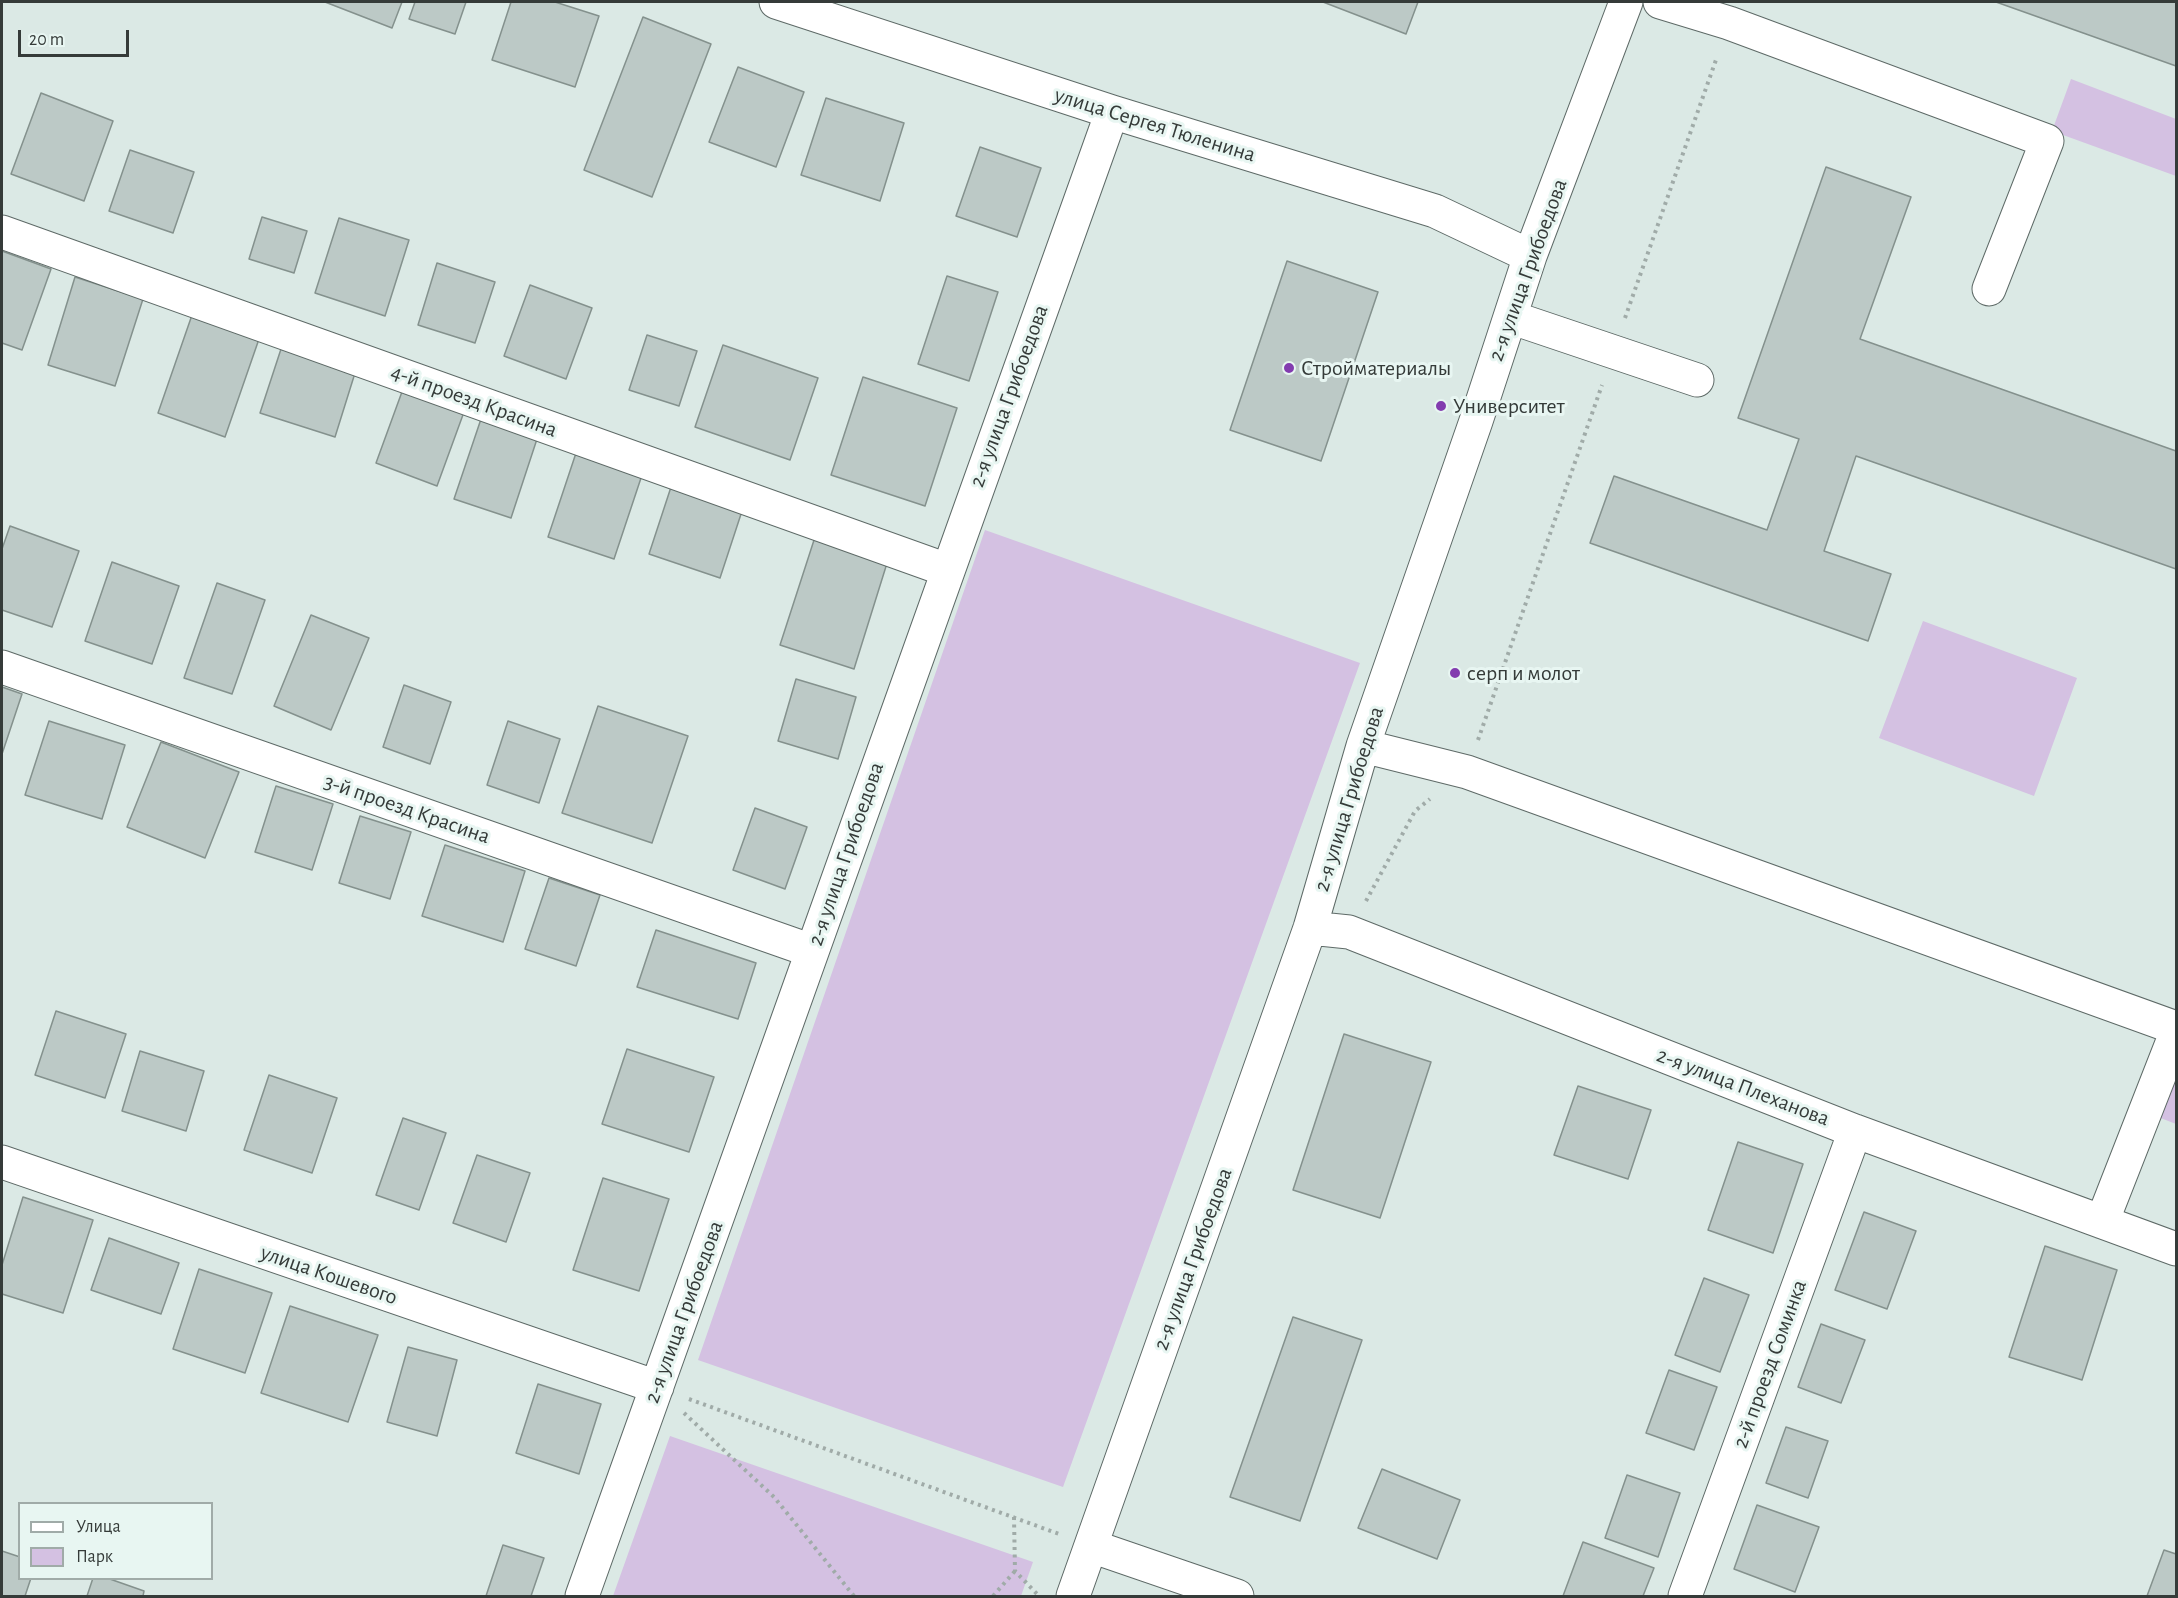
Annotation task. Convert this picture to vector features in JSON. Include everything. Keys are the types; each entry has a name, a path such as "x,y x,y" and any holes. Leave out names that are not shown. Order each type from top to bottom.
{"street":[{"name":"улица Сергея Тюленина","path":"776,2 1112,112 1435,211 1530,256"},
{"name":"2-я улица Грибоедова","path":"1073,1596 1310,928 1363,746 1530,256 1626,2"},
{"path":"1660,2 1729,23 2047,141 1989,289"},
{"name":"2-я улица Грибоедова","path":"582,1596 1112,112"},
{"name":"4-й проезд Красина","path":"2,232 947,570"},
{"path":"1510,317 1697,380"},
{"name":"3-й проезд Красина","path":"2,667 812,951"},
{"path":"1363,746 1467,772 2176,1030 2102,1222"},
{"name":"2-я улица Плеханова","path":"1310,928 1349,933 1855,1131 2176,1249"},
{"name":"2-й проезд Соминка","path":"1685,1596 1855,1131"},
{"name":"улица Кошевого","path":"2,1162 657,1387"},
{"path":"1090,1546 1237,1596"}],"path":[{"path":"1349,933 1415,811 1467,772"},
{"path":"657,1387 1090,1546"},
{"path":"657,1387 774,1497 854,1596"},
{"path":"993,1596 1015,1571 1014,1517"},
{"path":"1015,1571 1041,1596"}],"green space":[{"path":"2071,79 2176,119 2176,176 2052,131"},
{"path":"985,530 1360,663 1063,1487 698,1360"},
{"path":"1923,621 2077,678 2034,796 1879,738"},
{"path":"2176,1070 2176,1124 2158,1117"},
{"path":"670,1436 1033,1562 1021,1596 613,1596"}],"building":[{"path":"325,2 402,2 392,28"},
{"path":"415,2 466,2 455,34 409,19"},
{"path":"511,2 555,2 599,16 575,87 492,60"},
{"path":"1323,2 1418,2 1406,34"},
{"path":"1996,2 2176,2 2176,66"},
{"path":"643,17 711,44 652,197 584,170"},
{"path":"738,67 804,92 776,167 709,142"},
{"path":"41,93 113,121 84,201 11,174"},
{"path":"826,98 904,123 880,201 801,175"},
{"path":"980,147 1041,168 1017,237 956,216"},
{"path":"130,150 194,172 173,233 109,211"},
{"path":"1826,167 1911,197 1860,339 2176,451 2176,569 1856,456 1824,551 1891,574 1868,641 1590,543 1614,476 1767,530 1799,439 1738,418"},
{"path":"262,217 307,231 294,273 249,259"},
{"path":"339,218 409,240 385,316 315,293"},
{"path":"2,251 51,269 22,350 2,343"},
{"path":"1287,261 1378,292 1321,461 1230,430"},
{"path":"437,263 495,282 475,343 418,325"},
{"path":"947,276 998,292 969,381 918,364"},
{"path":"75,277 143,299 115,386 48,365"},
{"path":"530,285 592,308 566,379 504,356"},
{"path":"192,315 259,339 225,437 158,413"},
{"path":"647,335 697,351 679,406 629,390"},
{"path":"723,345 818,378 790,460 695,427"},
{"path":"281,349 355,373 335,437 260,413"},
{"path":"863,377 957,408 925,506 831,475"},
{"path":"403,389 464,412 437,486 376,463"},
{"path":"481,419 537,439 511,518 454,499"},
{"path":"576,453 642,475 614,559 548,537"},
{"path":"672,484 743,508 720,578 649,554"},
{"path":"10,526 79,551 52,627 2,610 2,549"},
{"path":"815,537 888,560 854,669 780,645"},
{"path":"112,562 179,586 152,664 85,641"},
{"path":"217,583 265,600 232,694 184,678"},
{"path":"311,615 369,638 331,730 274,706"},
{"path":"796,679 856,697 838,759 778,741"},
{"path":"404,685 451,702 430,764 383,747"},
{"path":"2,687 22,694 2,754"},
{"path":"598,706 688,736 652,843 562,813"},
{"path":"49,721 125,745 102,819 25,795"},
{"path":"508,721 560,739 539,803 487,785"},
{"path":"161,742 239,772 205,858 127,827"},
{"path":"276,786 333,804 312,870 255,852"},
{"path":"755,808 807,827 785,889 733,870"},
{"path":"360,816 411,832 390,899 339,883"},
{"path":"445,845 525,871 503,942 422,916"},
{"path":"549,878 600,895 576,966 525,949"},
{"path":"656,930 756,963 738,1019 637,987"},
{"path":"56,1011 126,1034 105,1098 35,1075"},
{"path":"1344,1034 1431,1062 1380,1218 1293,1190"},
{"path":"627,1049 714,1077 689,1152 602,1124"},
{"path":"140,1051 204,1071 186,1131 122,1111"},
{"path":"269,1075 337,1098 312,1173 244,1150"},
{"path":"1578,1086 1651,1110 1628,1179 1554,1155"},
{"path":"403,1118 446,1133 419,1210 376,1195"},
{"path":"1738,1142 1803,1164 1773,1253 1708,1230"},
{"path":"477,1155 530,1173 506,1242 453,1223"},
{"path":"603,1178 669,1199 639,1291 573,1270"},
{"path":"23,1197 93,1220 63,1313 2,1294 2,1265"},
{"path":"1864,1212 1916,1231 1887,1309 1835,1290"},
{"path":"109,1238 179,1263 161,1314 91,1290"},
{"path":"2045,1246 2117,1270 2082,1380 2009,1357"},
{"path":"199,1269 272,1293 245,1373 173,1349"},
{"path":"1704,1278 1749,1295 1720,1372 1675,1355"},
{"path":"290,1306 378,1335 348,1422 261,1393"},
{"path":"1293,1317 1362,1340 1300,1521 1230,1497"},
{"path":"1821,1324 1865,1340 1841,1403 1798,1387"},
{"path":"408,1347 457,1360 437,1436 387,1422"},
{"path":"1669,1370 1717,1387 1694,1450 1646,1433"},
{"path":"538,1384 601,1404 579,1474 516,1453"},
{"path":"1786,1427 1828,1441 1808,1498 1766,1483"},
{"path":"1382,1469 1460,1500 1437,1559 1358,1528"},
{"path":"1627,1475 1680,1493 1658,1557 1605,1538"},
{"path":"1757,1505 1819,1527 1795,1592 1734,1569"},
{"path":"1583,1542 1654,1568 1643,1596 1563,1596"},
{"path":"503,1545 544,1558 531,1596 486,1596"},
{"path":"2164,1550 2176,1554 2176,1596 2147,1596"},
{"path":"2,1551 18,1556 18,1580 30,1580 25,1596 2,1596"},
{"path":"92,1580 113,1580 144,1591 143,1596 87,1596"}],"place":[{"name":"Стройматериалы","path":"1289,368"},
{"name":"Университет","path":"1441,406"},
{"name":"серп и молот","path":"1455,673"}]}
